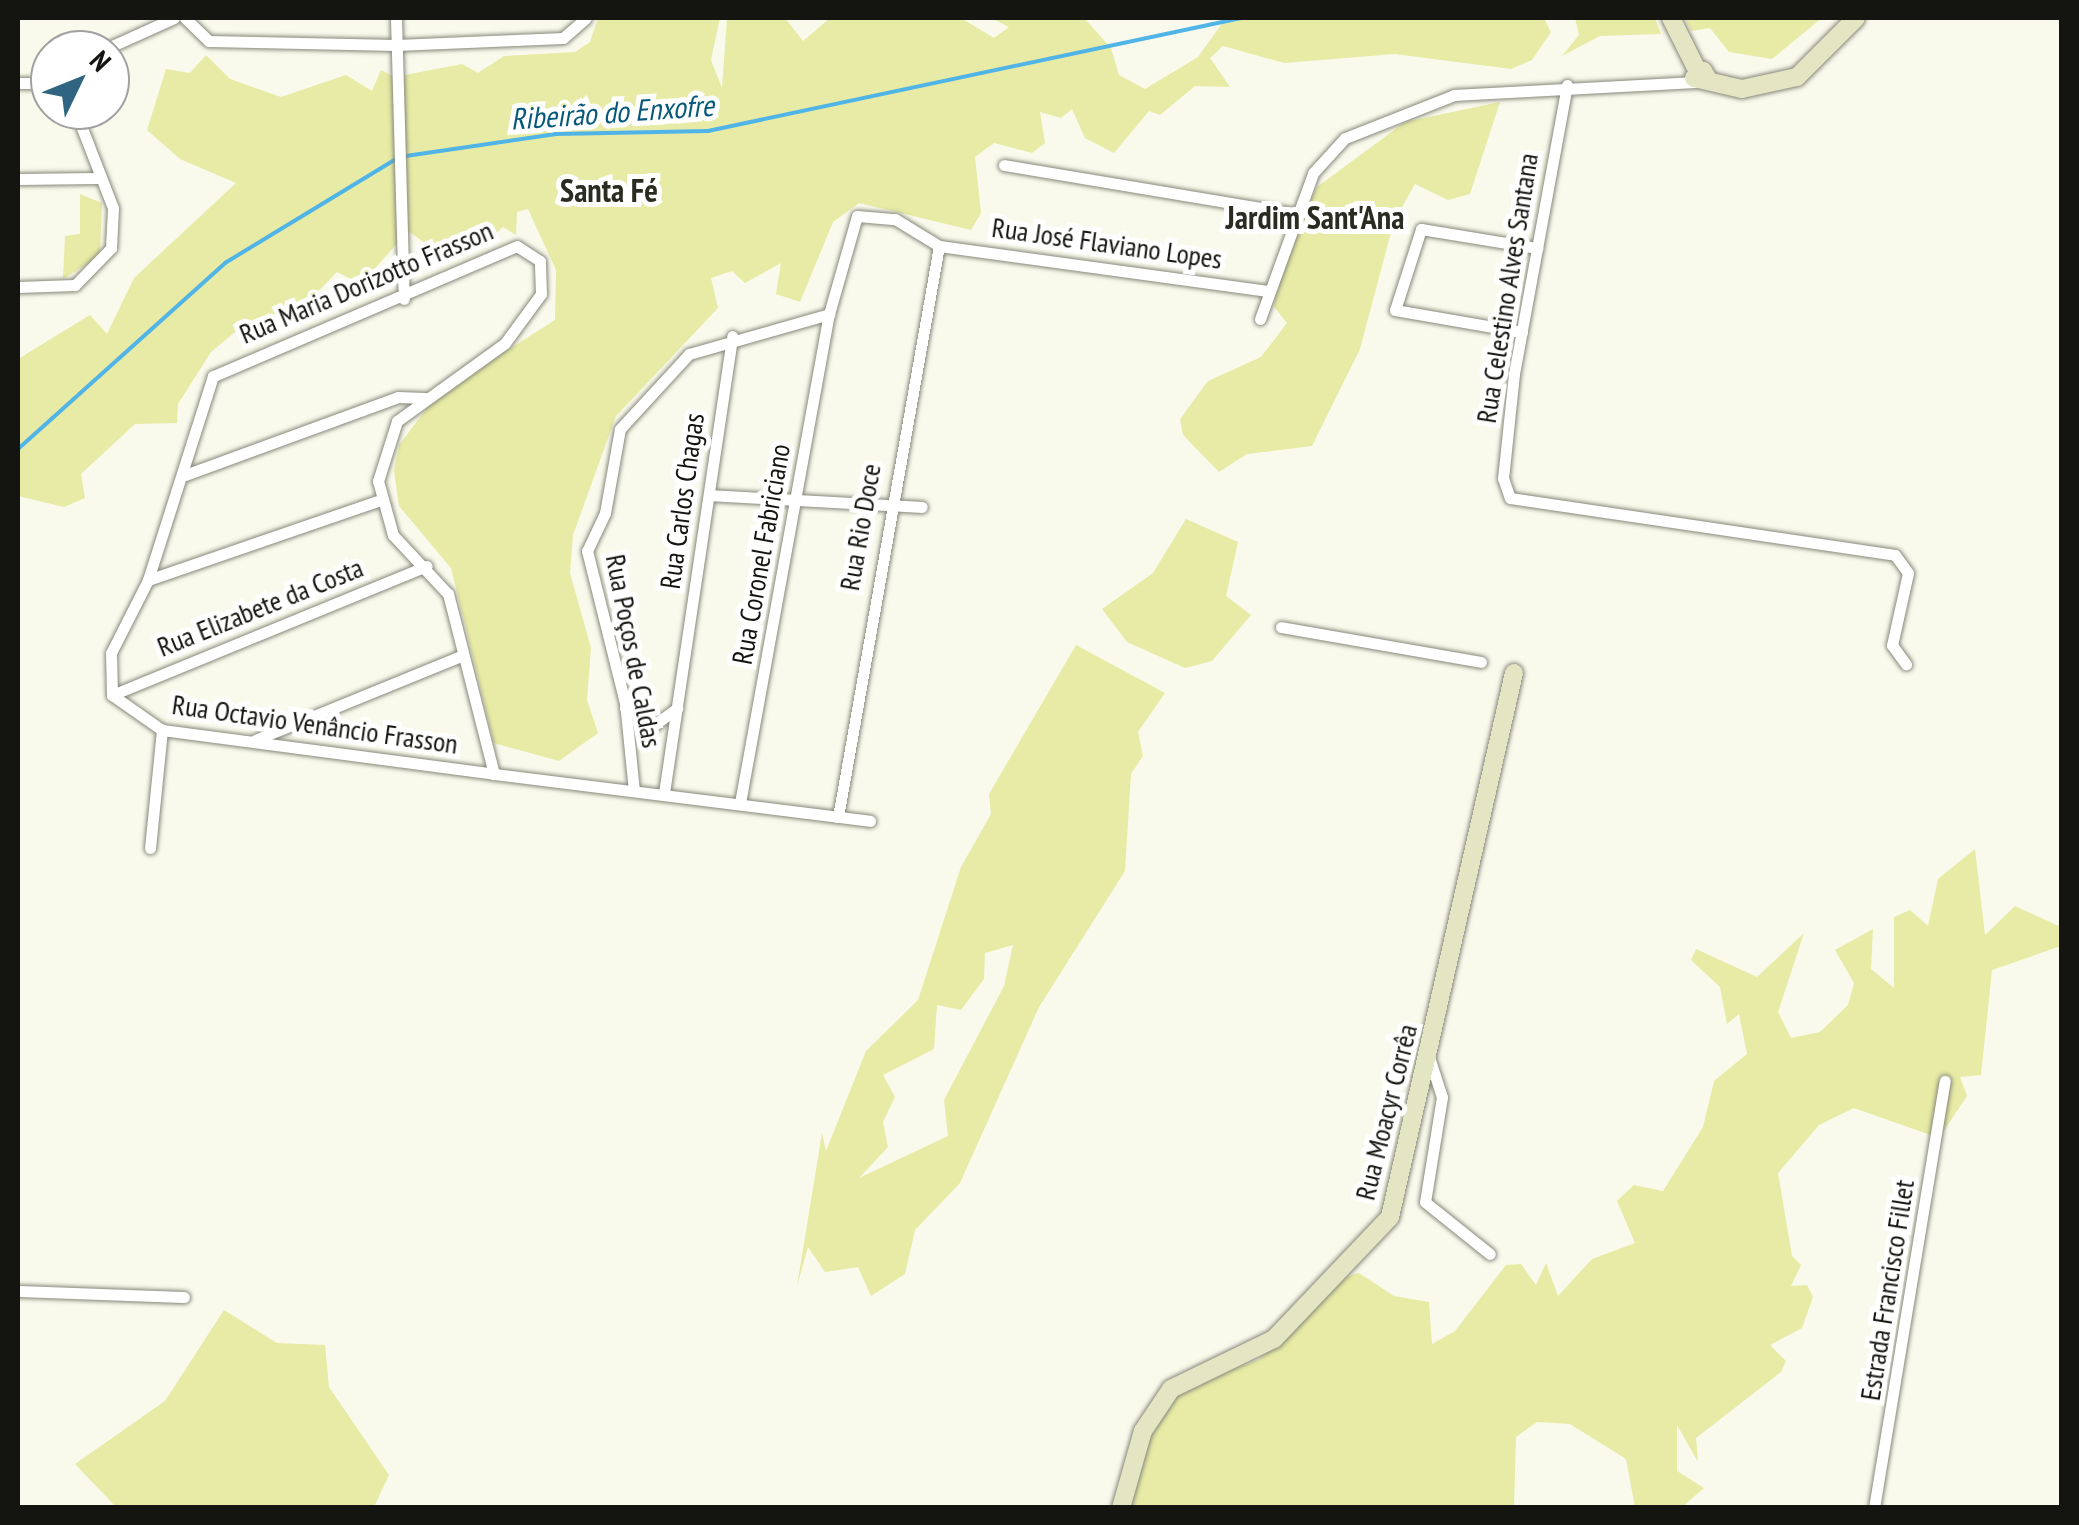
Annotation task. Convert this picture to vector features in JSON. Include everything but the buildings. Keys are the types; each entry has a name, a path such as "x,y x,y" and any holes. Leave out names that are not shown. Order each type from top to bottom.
{"street":[{"path":"130,38 174,18"},
{"path":"185,18 209,41 396,45 563,38 586,18"},
{"path":"396,18 404,299"},
{"path":"1670,18 1700,78"},
{"path":"1260,319 1297,214 1330,151 1378,121 1454,96 1567,84 1700,78 1742,89 1797,77 1856,18"},
{"name":"Rua Celestino Alves Santana","path":"1567,84 1522,332 1503,478 1510,498 1895,555 1908,573 1892,645 1906,664"},
{"path":"18,287 75,285 104,260 113,208 96,178 81,130"},
{"path":"1004,165 1297,214"},
{"path":"18,179 96,178"},
{"path":"830,314 857,216 896,219 939,246"},
{"path":"1522,332 1395,310 1420,229 1537,248"},
{"name":"Rua Maria Dorizotto Frasson","path":"185,476 222,368 404,299 517,246 528,250 544,274 541,294 504,344 425,398"},
{"name":"Rua José Flaviano Lopes","path":"939,246 1268,290"},
{"name":"Rua Rio Doce","path":"838,817 888,509 939,246"},
{"name":"Rua Poços de Caldas","path":"634,791 625,708 587,551 605,513 620,429 675,364 702,348 732,336 830,314"},
{"name":"Rua Coronel Fabriciano","path":"740,803 830,314"},
{"name":"Rua Carlos Chagas","path":"664,793 732,336"},
{"path":"702,348 728,362"},
{"path":"112,695 111,654 148,580 185,476 398,396 425,398"},
{"path":"425,398 392,429 377,501 394,534 448,594 494,774"},
{"path":"709,495 796,506 922,507"},
{"path":"148,580 377,501"},
{"name":"Rua Elizabete da Costa","path":"112,695 426,566"},
{"path":"1281,627 1481,662"},
{"path":"252,742 461,656"},
{"name":"Rua Moacyr Corrêa","path":"1120,1508 1143,1431 1171,1389 1263,1347 1390,1217 1514,672"},
{"name":"Rua Octavio Venâncio Frasson","path":"112,695 162,730 870,821"},
{"path":"625,708 654,726 677,708"},
{"path":"150,848 162,730"},
{"path":"1429,1057 1442,1096 1425,1202 1490,1254"},
{"name":"Estrada Francisco Fillet","path":"1874,1508 1945,1081"},
{"path":"18,1291 184,1297"}],"green space":[{"path":"598,18 720,18 711,60 722,88 727,18 785,18 803,41 829,19 961,18 994,38 1009,27 991,18 1084,18 1111,48 1119,75 1145,89 1198,57 1226,18 1544,18 1551,32 1532,60 1511,69 1395,54 1284,63 1223,46 1210,58 1230,87 1195,86 1160,115 1149,111 1114,153 1085,138 1072,109 1061,118 1040,112 1045,143 1032,153 994,143 975,157 981,213 971,230 859,203 833,222 800,302 776,294 781,263 745,283 732,271 711,278 718,308 616,416 573,535 570,573 591,648 587,700 598,733 559,761 494,743 451,568 399,506 394,471 399,445 437,395 555,320 556,270 528,209 517,212 516,235 503,227 478,249 446,258 408,231 370,274 353,280 337,272 309,301 268,323 246,323 211,352 178,404 177,423 135,424 81,474 85,498 64,507 18,496 18,359 90,315 107,334 134,278 236,183 180,159 147,130 166,69 190,73 206,55 230,79 281,97 346,75 372,91 381,70 395,77 462,64 478,73 504,56 575,52 590,42"},
{"path":"1575,18 1655,18 1661,34 1600,36 1562,56 1579,35"},
{"path":"1685,18 1822,18 1772,59 1729,52 1710,28 1691,31"},
{"path":"1500,102 1470,194 1448,200 1415,184 1394,221 1360,349 1312,446 1247,454 1219,472 1183,435 1180,419 1208,381 1261,357 1287,323 1274,307 1279,272 1317,187 1405,122"},
{"path":"80,194 102,203 100,256 63,279 65,236 80,234"},
{"path":"1186,519 1238,542 1226,596 1251,615 1212,661 1185,668 1127,642 1102,609 1153,573"},
{"path":"1076,645 1165,693 1138,732 1143,756 1131,774 1125,871 1039,1007 960,1183 915,1230 905,1274 871,1296 858,1267 825,1272 808,1247 797,1286 822,1133 826,1151 866,1051 918,1000 961,867 991,814 989,794","holes":["1013,945 1004,986 944,1100 948,1136 859,1178 888,1147 883,1122 895,1097 883,1075 934,1049 937,1005 961,1010 984,979 985,953"]},
{"path":"1975,849 1985,935 2015,906 2061,927 2061,946 1992,970 1981,1075 1960,1077 1967,1096 1939,1138 1854,1108 1819,1125 1778,1173 1792,1256 1801,1265 1791,1286 1807,1285 1813,1297 1802,1328 1770,1345 1786,1361 1781,1372 1696,1438 1698,1462 1677,1425 1677,1471 1704,1488 1682,1507 1635,1507 1626,1459 1570,1424 1537,1422 1516,1437 1514,1507 1125,1508 1132,1449 1173,1391 1260,1359 1335,1280 1359,1273 1394,1296 1429,1302 1432,1344 1455,1331 1506,1265 1521,1264 1536,1285 1546,1263 1558,1296 1592,1259 1635,1243 1617,1201 1634,1185 1663,1191 1703,1127 1714,1081 1747,1054 1739,1014 1727,1024 1720,987 1691,960 1696,949 1757,977 1804,933 1778,1012 1791,1038 1820,1032 1848,1005 1854,983 1835,950 1873,929 1871,969 1894,988 1894,917 1910,910 1928,926 1938,879"},
{"path":"224,1310 277,1343 325,1345 329,1387 389,1475 374,1507 116,1507 75,1464 165,1401"}],"waterway":[{"name":"Ribeirão do Enxofre","path":"18,449 225,263 399,157 556,134 708,131 1241,18"}],"district":[{"name":"Santa Fé","path":"609,190"},
{"name":"Jardim Sant'Ana","path":"1315,217"}]}
